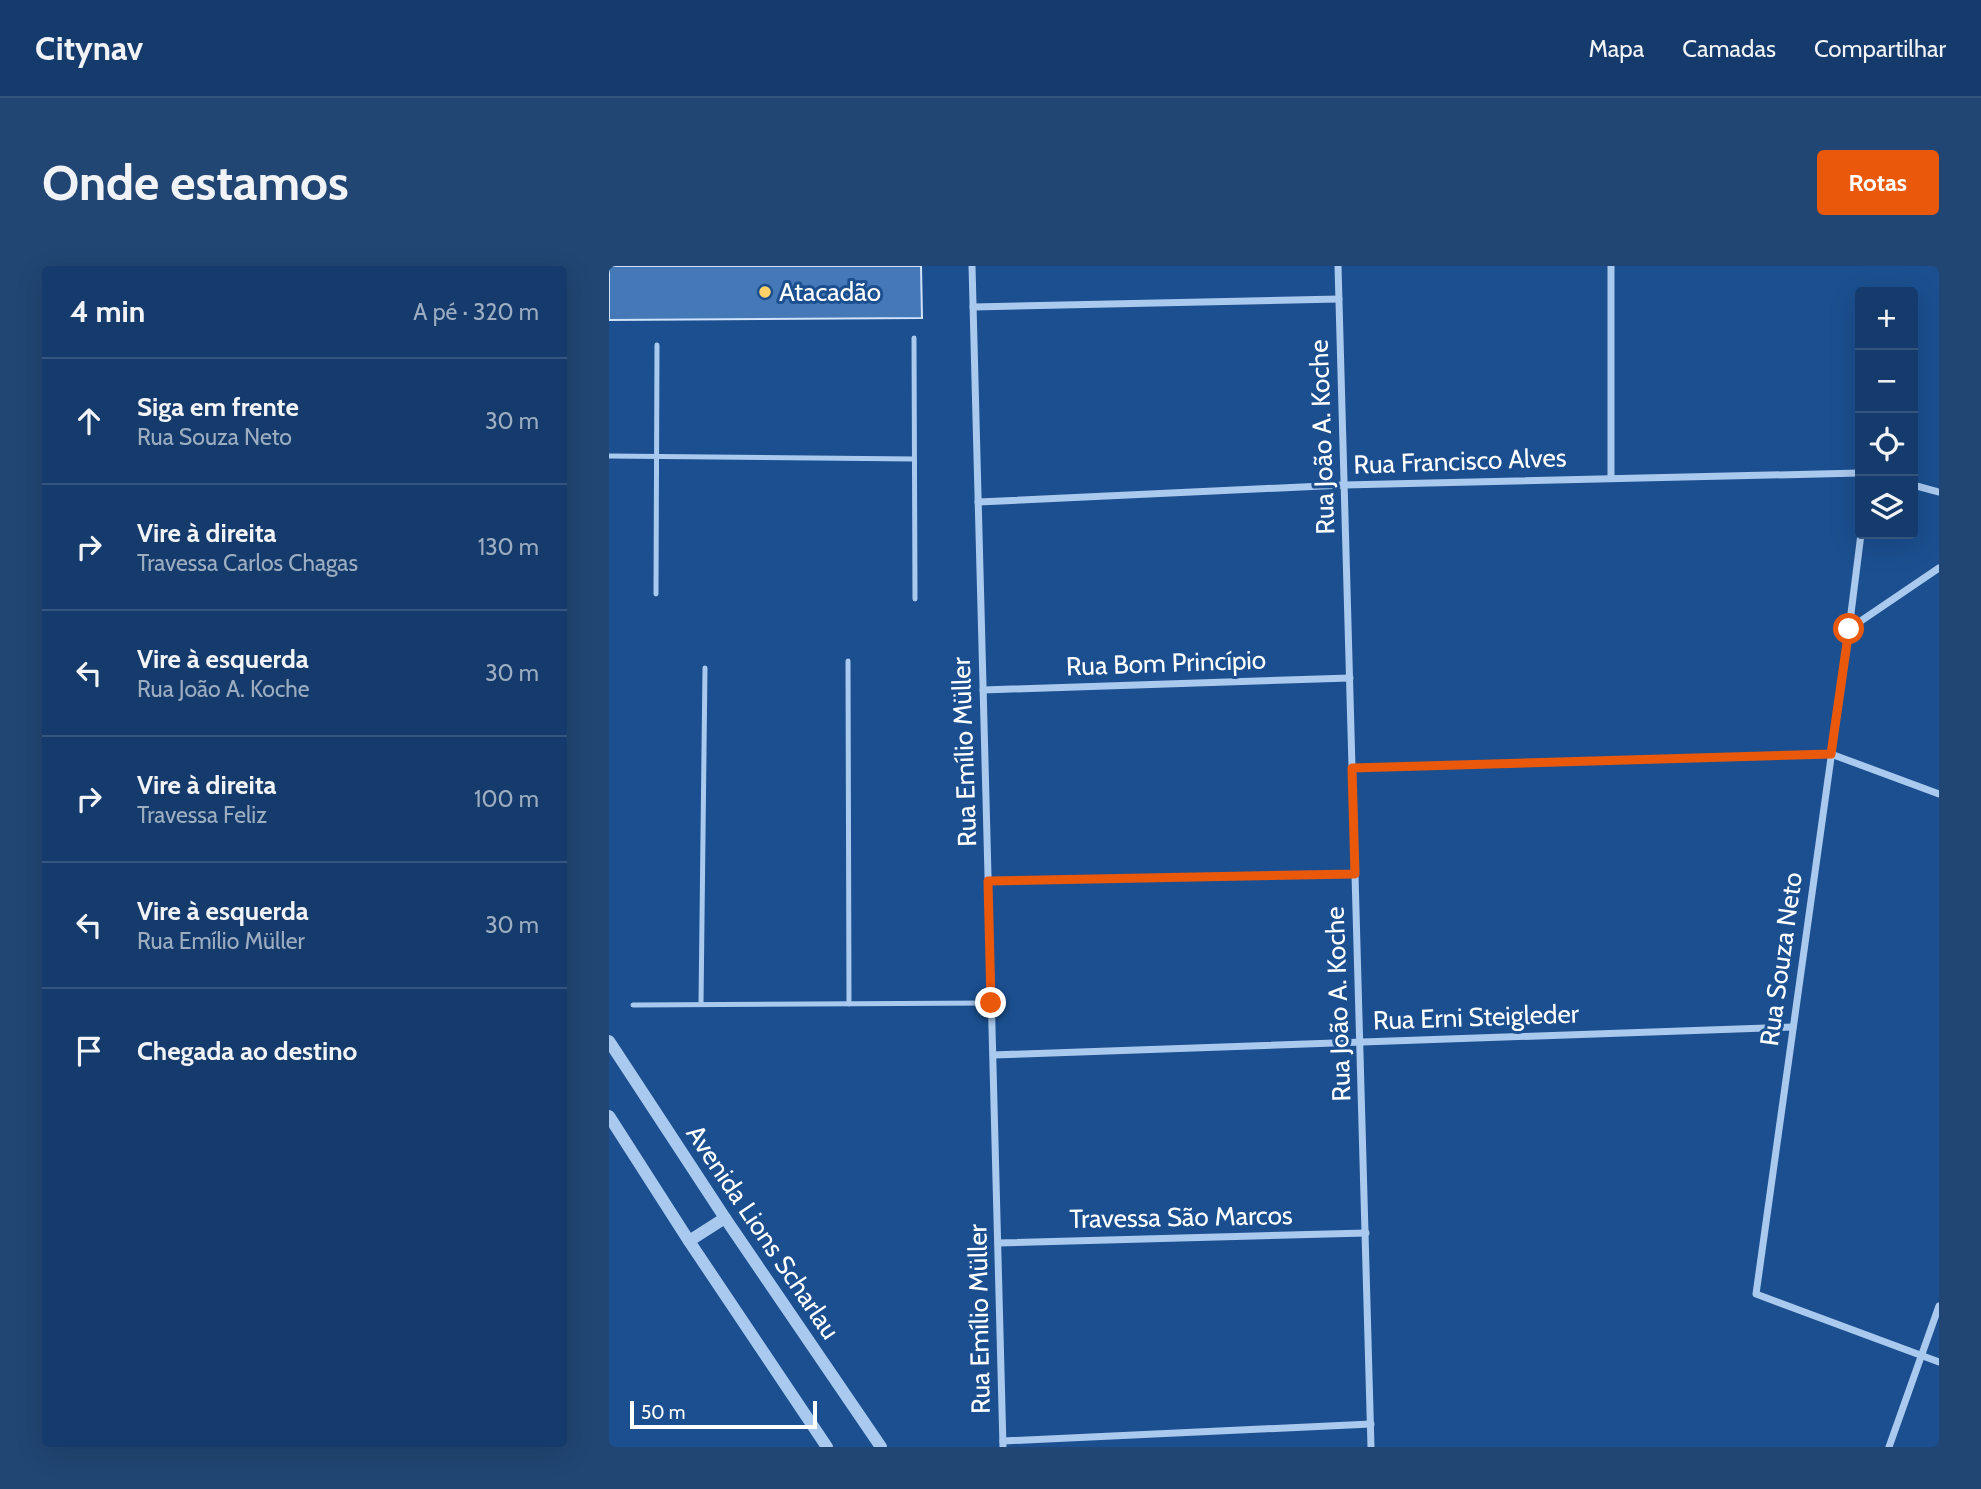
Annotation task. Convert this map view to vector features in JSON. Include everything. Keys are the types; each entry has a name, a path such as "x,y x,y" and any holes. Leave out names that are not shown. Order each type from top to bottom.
{"street":[{"name":"Rua Emílio Müller","path":"972,266 1003,1444"},
{"name":"Rua João A. Koche","path":"1338,266 1371,1447"},
{"path":"1611,266 1611,478"},
{"path":"973,307 1339,299"},
{"name":"Rua Francisco Alves","path":"978,502 1345,485 1855,473"},
{"path":"1918,486 1939,492"},
{"name":"Rua Souza Neto","path":"1860,539 1756,1294 1921,1355"},
{"path":"1849,629 1939,568"},
{"name":"Rua Bom Princípio","path":"983,690 1350,678"},
{"path":"1352,768 1831,754 1939,794"},
{"path":"988,881 1355,874"},
{"name":"Rua Erni Steigleder","path":"993,1055 1793,1027"},
{"name":"Avenida Lions Scharlau","path":"609,1041 725,1219 881,1447"},
{"path":"609,1116 827,1447"},
{"path":"689,1241 725,1219"},
{"name":"Travessa São Marcos","path":"998,1243 1366,1233"},
{"path":"1889,1447 1939,1306"},
{"path":"1921,1355 1939,1362"},
{"path":"1003,1444 1371,1424"}],"lane":[{"path":"914,338 915,599"},
{"path":"656,594 657,345"},
{"path":"609,456 914,460"},
{"path":"848,661 849,1003"},
{"path":"701,1004 705,668"},
{"path":"633,1005 991,1003"}],"building":[{"name":"Atacadão","path":"609,266 921,266 922,318 609,320"}],"place":[{"name":"Atacadão","path":"765,292"}],"route":[{"path":"991,1003 988,881 1355,874 1352,768 1831,754 1849,629"}]}
